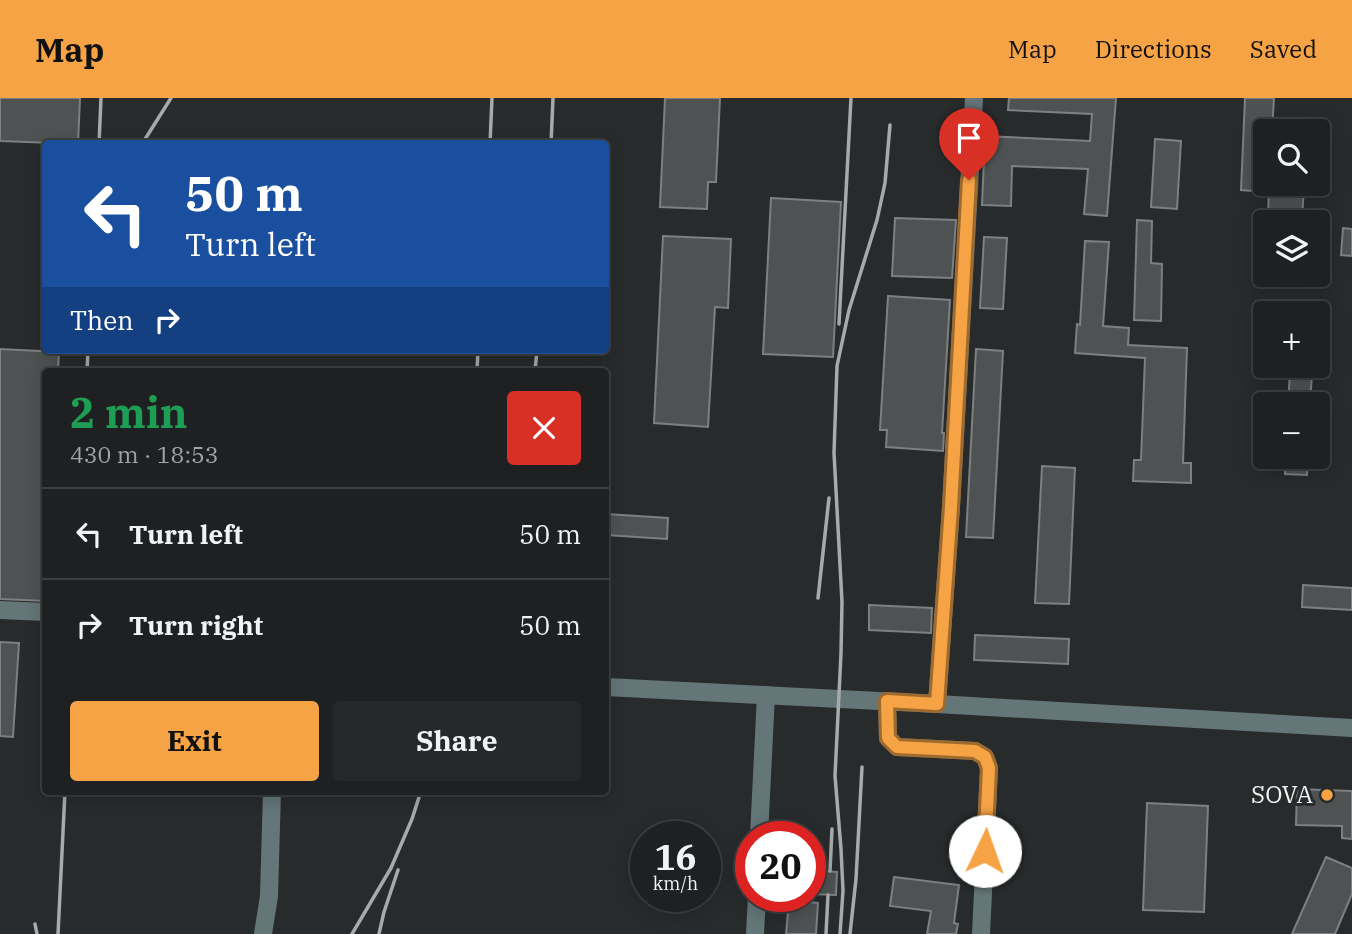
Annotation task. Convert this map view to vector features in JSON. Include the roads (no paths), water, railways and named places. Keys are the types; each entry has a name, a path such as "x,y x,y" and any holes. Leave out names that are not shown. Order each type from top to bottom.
{"lane":[{"path":"937,704 974,98"},
{"path":"0,610 42,612"},
{"path":"609,687 1352,728"},
{"path":"761,821 766,695"},
{"path":"887,701 888,738 897,747 975,751 985,757 989,768 981,934"},
{"path":"263,934 269,896 272,795"},
{"path":"755,934 756,912"}],"railway":[{"path":"99,140 101,98"},
{"path":"145,140 171,98"},
{"path":"490,140 492,98"},
{"path":"551,140 553,98"},
{"path":"839,324 851,98"},
{"path":"840,934 843,891 835,776 842,602 834,453 837,366 849,310 877,220 885,183 890,125"},
{"path":"87,368 88,354"},
{"path":"477,368 478,354"},
{"path":"535,368 537,354"},
{"path":"818,598 829,498"},
{"path":"850,934 862,767"},
{"path":"58,934 65,795"},
{"path":"352,934 391,868 420,795"},
{"path":"830,871 832,829"},
{"path":"379,934 398,870"},
{"path":"826,934 828,895"},
{"path":"35,924 37,934"}],"place":[{"name":"SOVA","path":"1327,795"}]}
